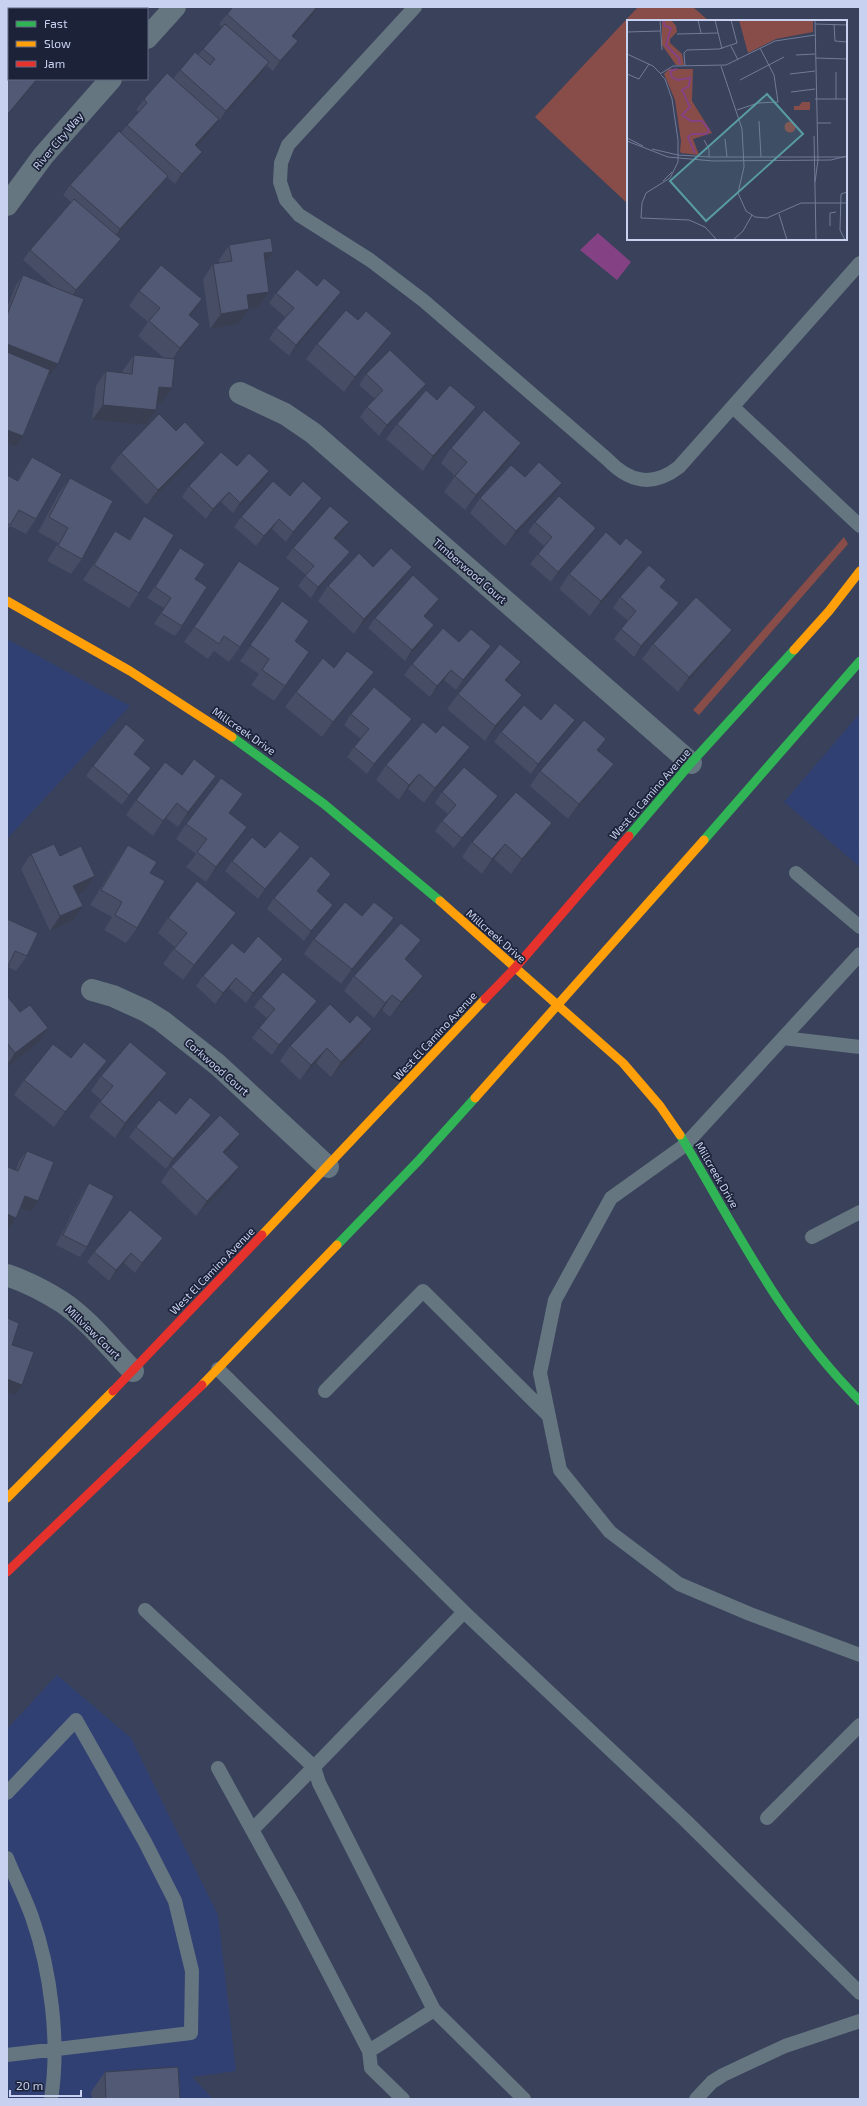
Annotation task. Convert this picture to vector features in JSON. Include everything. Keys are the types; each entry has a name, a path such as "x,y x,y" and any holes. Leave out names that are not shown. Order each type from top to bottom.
{"main road":[{"name":"West El Camino Avenue","path":"7,1498 133,1371 515,968 691,763 829,612 860,571"},
{"name":"Millcreek Drive","path":"7,601 153,684 240,742 323,803 376,847 623,1063 649,1092 672,1122 781,1308 808,1346 838,1380 860,1401"},
{"path":"7,1572 218,1369 420,1159 558,1006 860,661"}],"street":[{"path":"148,37 175,7"},
{"name":"River City Way","path":"7,205 43,156 110,80"},
{"name":"Timberwood Court","path":"240,393 285,414 313,433 691,763"},
{"name":"Corkwood Court","path":"92,990 113,996 146,1011 162,1021 218,1065 328,1167"},
{"name":"Millview Court","path":"7,1275 30,1284 63,1303 78,1315 133,1371"}],"lane":[{"path":"415,7 288,145 281,163 280,182 286,200 299,215 370,260 424,301 607,458 619,472 635,479 653,480 670,474 679,467 860,263"},
{"path":"733,407 860,526"},
{"path":"796,873 860,927"},
{"path":"860,954 685,1145 610,1198 555,1300 540,1373 560,1470 610,1532 678,1584 750,1614 860,1654"},
{"path":"783,1038 860,1047"},
{"path":"812,1237 860,1212"},
{"path":"325,1391 423,1291 549,1416"},
{"path":"218,1369 464,1612 685,1820 860,1993"},
{"path":"145,1610 314,1767 318,1783 434,2010 524,2099"},
{"path":"252,1830 464,1612"},
{"path":"7,1793 76,1720 145,1842 175,1901 192,1971 192,2033 7,2055"},
{"path":"767,1818 860,1725"},
{"path":"218,1768 294,1906 369,2051 371,2068 403,2099"},
{"path":"7,1858 32,1918 50,1981 54,2050 50,2099"},
{"path":"369,2051 434,2010"},
{"path":"696,2099 712,2082 744,2065 785,2046 860,2022"}],"shaded area":[{"path":"638,7 693,7 708,20 627,20 627,203 535,117"},
{"path":"598,233 631,262 617,280 580,250"},
{"path":"844,537 848,544 699,715 693,710"},
{"path":"7,639 130,706 7,839"},
{"path":"860,713 860,867 784,802"},
{"path":"57,1675 131,1738 218,1915 236,2071 192,2077 213,2099 7,2099 7,1729"}],"building":[{"path":"81,7 82,8 9,8"},
{"path":"94,7 110,7 110,8"},
{"path":"233,7 317,7 292,36 298,41 280,61 227,14"},
{"path":"8,9 8,34 7,34"},
{"path":"225,24 269,62 226,111 180,70 195,52 210,65 215,59 203,49"},
{"path":"7,44 8,80 36,80 7,115"},
{"path":"167,73 219,119 195,145 202,152 182,174 127,125 147,103 144,99"},
{"path":"119,131 168,176 120,229 70,185"},
{"path":"74,199 121,239 76,290 30,250"},
{"path":"271,238 273,252 264,253 269,292 247,295 249,309 221,314 213,264 232,261 229,245"},
{"path":"161,265 202,299 189,315 200,324 180,348 149,321 160,308 139,291"},
{"path":"297,269 317,286 324,278 341,292 296,345 276,328 294,308 276,293"},
{"path":"23,275 84,299 58,364 7,344 7,315"},
{"path":"346,310 358,320 366,311 392,333 355,377 317,344"},
{"path":"390,350 426,384 387,425 367,407 383,390 366,374"},
{"path":"7,352 50,370 23,436 7,430"},
{"path":"134,355 175,359 172,388 159,387 156,410 103,405 106,371 132,374"},
{"path":"450,385 476,407 433,456 397,424 426,390 437,400"},
{"path":"484,410 521,443 476,495 455,476 467,462 451,448"},
{"path":"159,414 176,431 185,422 205,443 158,490 121,453"},
{"path":"221,452 237,466 249,453 269,471 240,503 229,492 213,509 189,486"},
{"path":"32,457 62,474 36,519 19,510 10,525 7,523 7,475 18,481"},
{"path":"539,462 562,483 516,531 480,498 511,465 525,477"},
{"path":"70,478 113,501 82,559 58,546 68,528 49,517"},
{"path":"273,481 290,496 303,481 322,498 293,532 279,519 264,536 241,517"},
{"path":"559,496 596,528 558,572 538,554 552,537 535,522"},
{"path":"330,506 349,522 334,538 350,552 318,587 305,576 314,566 293,548"},
{"path":"144,516 174,535 139,593 94,565 115,531 130,540"},
{"path":"606,532 620,545 626,538 643,552 601,601 569,574"},
{"path":"180,548 205,564 195,579 207,587 182,626 161,613 171,598 155,587"},
{"path":"391,548 412,567 364,619 328,586 359,553 373,567"},
{"path":"239,561 280,588 240,647 224,636 219,644 194,627"},
{"path":"649,565 666,580 660,587 679,603 641,646 621,629 636,611 620,597"},
{"path":"413,575 439,599 424,616 434,625 412,650 375,618"},
{"path":"696,597 732,630 689,677 653,644"},
{"path":"282,601 309,621 295,641 309,652 285,686 262,670 269,659 250,645"},
{"path":"443,628 459,642 471,629 491,646 463,680 451,670 437,686 412,664"},
{"path":"500,644 521,662 505,680 522,695 495,726 458,694"},
{"path":"347,651 374,672 333,722 296,692 323,658 334,668"},
{"path":"374,687 412,719 374,764 354,747 369,729 351,714"},
{"path":"555,703 575,720 538,764 501,732 524,705 541,720"},
{"path":"584,720 606,739 597,750 614,764 579,804 540,771"},
{"path":"423,722 436,733 443,725 470,747 435,788 419,774 409,785 386,765"},
{"path":"126,724 145,740 134,754 151,768 129,795 93,766"},
{"path":"194,759 216,776 188,812 177,803 163,821 136,800 165,762 182,775"},
{"path":"464,767 498,796 462,838 442,821 456,805 442,792"},
{"path":"221,778 243,794 229,813 247,827 216,867 197,852 207,839 186,824"},
{"path":"516,792 552,823 522,859 505,844 492,859 472,842"},
{"path":"280,831 300,847 265,889 232,861 252,837 265,848"},
{"path":"54,844 60,856 81,846 95,876 73,886 83,906 60,916 31,854"},
{"path":"128,845 157,862 150,873 165,881 137,928 115,915 122,902 101,890"},
{"path":"311,856 331,874 317,891 333,905 311,931 274,898"},
{"path":"197,881 236,913 194,965 174,949 187,933 168,918"},
{"path":"345,902 362,916 374,902 394,918 352,969 314,939"},
{"path":"7,919 38,933 27,956 15,951 7,968"},
{"path":"401,923 421,940 405,959 423,976 401,1002 392,995 385,1003 354,976"},
{"path":"258,936 283,959 253,993 236,978 223,993 203,976 232,943 244,953"},
{"path":"283,972 317,1001 279,1045 259,1028 275,1009 261,997"},
{"path":"7,996 20,1012 30,1005 48,1028 15,1053 7,1043"},
{"path":"330,1004 350,1023 357,1015 372,1029 341,1062 327,1048 311,1065 290,1046"},
{"path":"84,1042 107,1061 65,1112 24,1080 53,1044 71,1058"},
{"path":"130,1042 167,1073 125,1123 100,1102 113,1086 101,1076"},
{"path":"190,1097 211,1115 173,1159 136,1127 159,1100 176,1114"},
{"path":"220,1115 240,1134 223,1152 239,1167 207,1201 171,1167"},
{"path":"27,1151 54,1162 38,1201 25,1196 16,1218 7,1214 7,1170 8,1167 18,1171"},
{"path":"89,1183 114,1196 87,1247 63,1235"},
{"path":"130,1210 163,1238 142,1263 131,1253 116,1270 94,1252"},
{"path":"7,1318 19,1323 12,1345 34,1352 22,1385 7,1379"},
{"path":"178,2067 180,2099 106,2099 105,2072"}],"traffic: fast":[{"path":"629,836 691,763 794,650"},
{"path":"704,840 860,661"},
{"path":"232,737 324,804 440,901"},
{"path":"337,1245 420,1159 475,1098"},
{"path":"680,1135 761,1274 783,1307 806,1339 860,1401"}],"traffic: slow":[{"path":"794,650 829,611 860,571"},
{"path":"7,601 130,671 232,737"},
{"path":"475,1098 704,840"},
{"path":"440,901 623,1063 660,1106 680,1135"},
{"path":"262,1235 485,999"},
{"path":"202,1385 337,1245"},
{"path":"7,1498 113,1391"}],"traffic: jam":[{"path":"485,999 515,968 629,836"},
{"path":"113,1391 262,1235"},
{"path":"7,1572 202,1385"}]}
